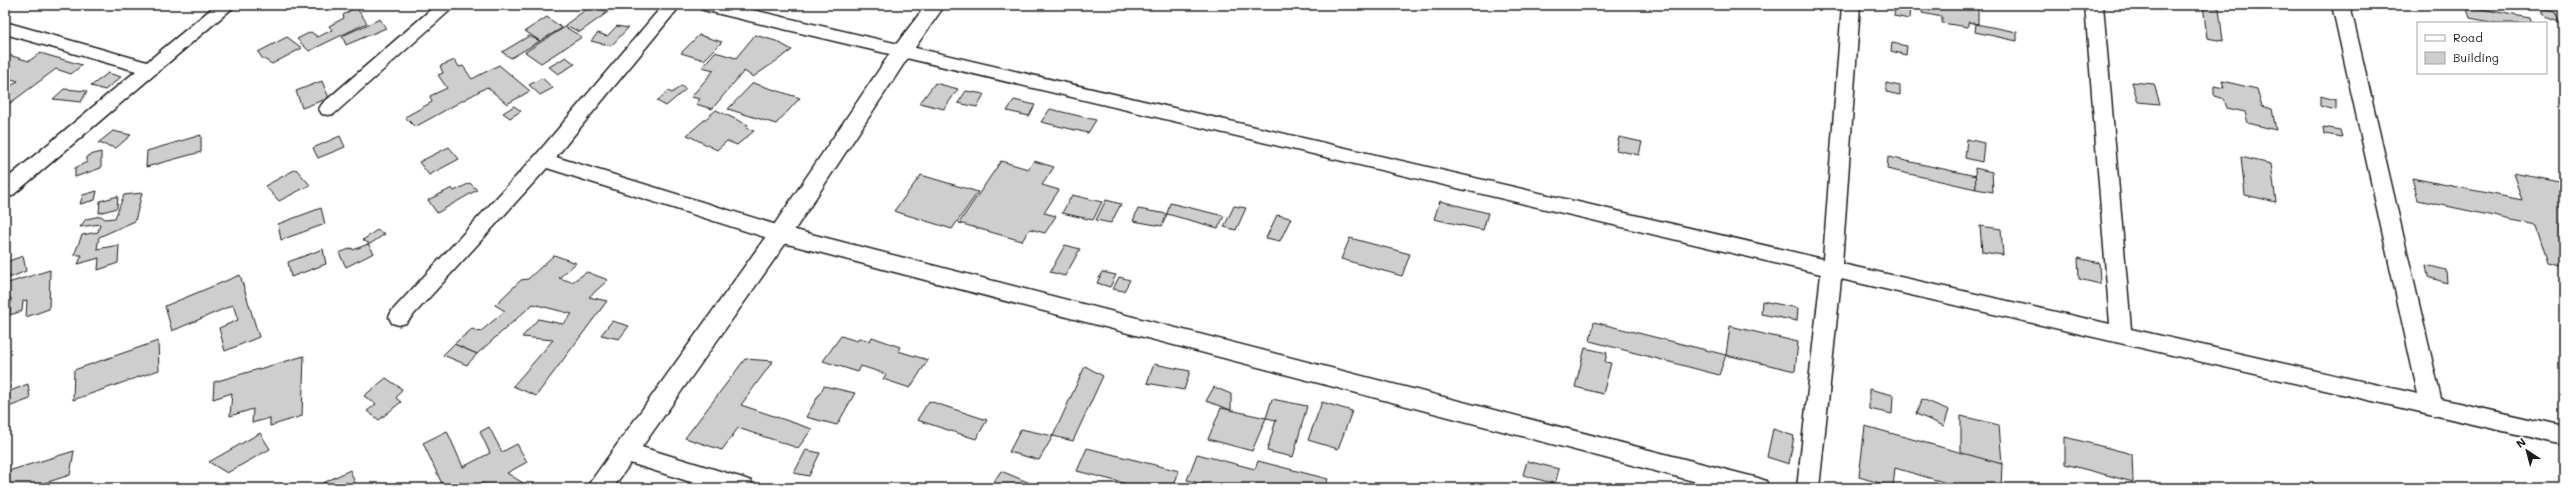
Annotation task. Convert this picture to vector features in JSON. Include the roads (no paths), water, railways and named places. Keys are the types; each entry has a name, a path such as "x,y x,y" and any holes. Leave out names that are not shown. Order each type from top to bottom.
{"street":[{"path":"5,191 227,5"},
{"path":"328,109 447,5"},
{"path":"399,317 543,160 672,5"},
{"path":"707,5 1832,270 2564,436"},
{"path":"599,488 780,234 902,51 936,5"},
{"path":"1808,488 1832,270 1851,5"},
{"path":"2094,5 2121,335"},
{"path":"2340,5 2432,406"},
{"path":"5,28 149,69"},
{"path":"543,160 780,234 1758,488"},
{"path":"625,452 743,488"}]}
